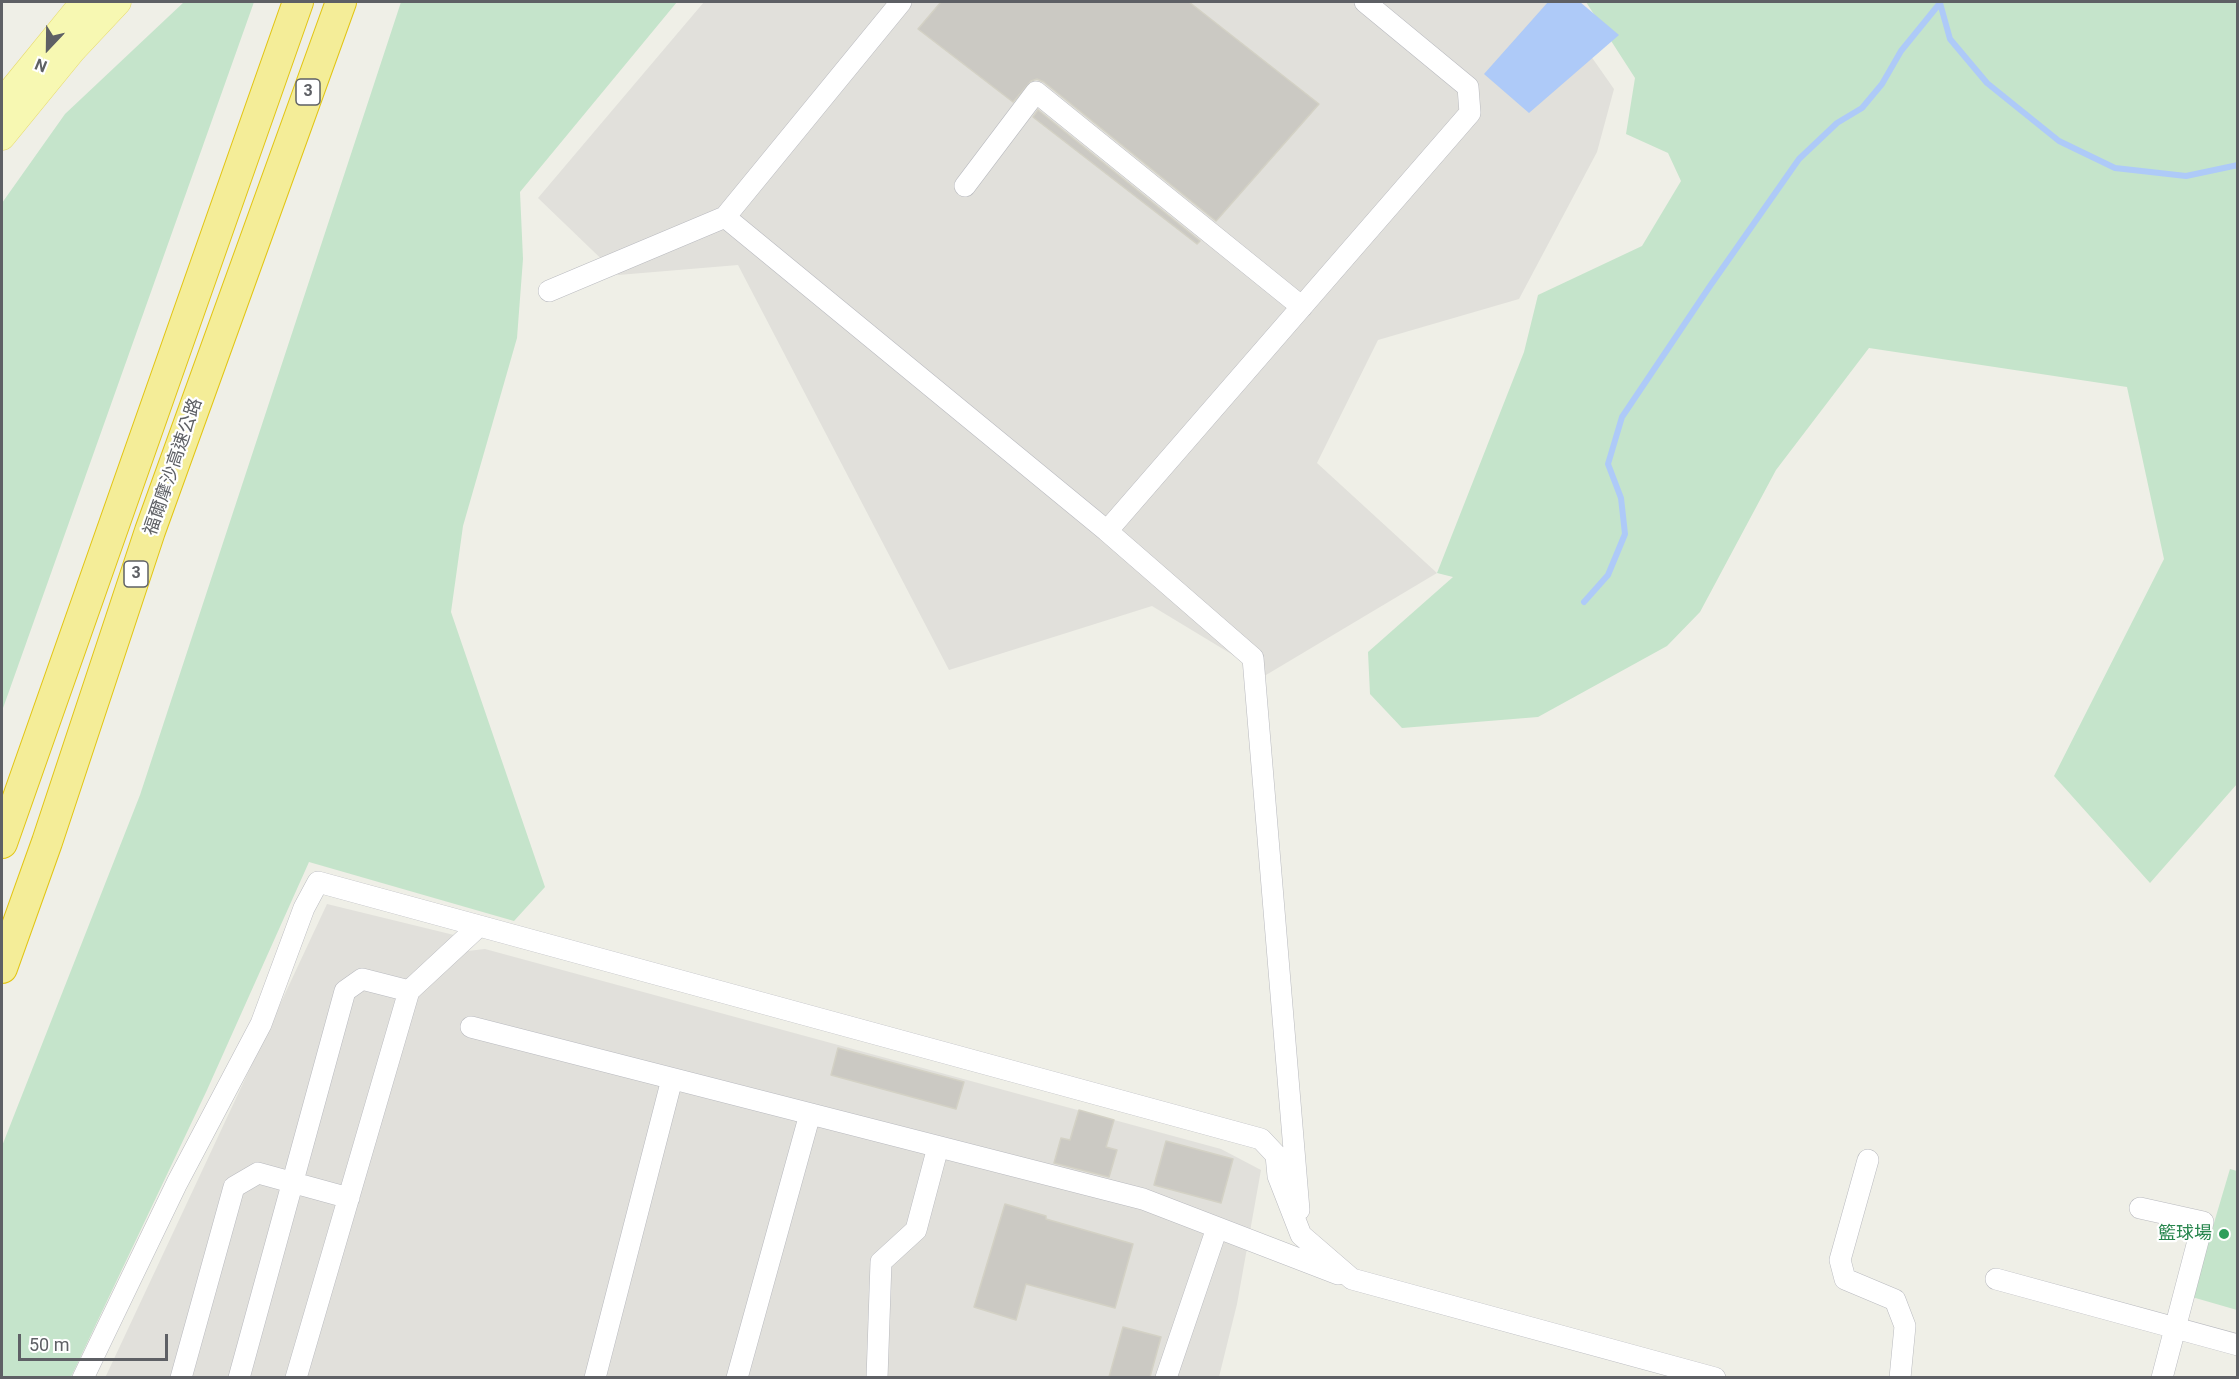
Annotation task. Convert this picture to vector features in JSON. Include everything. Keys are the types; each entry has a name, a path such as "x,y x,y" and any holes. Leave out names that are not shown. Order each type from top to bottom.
{"highway":[{"name":"3","path":"2,843 298,2"},
{"name":"福爾摩沙高速公路","path":"2,968 47,842 150,531 274,182 341,2"}],"main road":[{"path":"2,102 77,10 87,2"},
{"path":"2,137 66,59 118,2"}],"street":[{"path":"549,291 725,217 901,2"},
{"path":"1107,531 1470,113 1468,87 1365,2"},
{"path":"964,186 1036,92 1302,307"},
{"path":"725,217 1107,531 1253,658 1301,1235"},
{"path":"83,1377 177,1183 261,1024 304,908 318,882 1261,1139 1276,1155 1278,1176 1301,1235 1352,1279"},
{"path":"296,1377 409,991 479,926"},
{"path":"239,1377 345,991 362,979 409,991"},
{"path":"471,1027 1143,1199 1352,1279 1715,1377"},
{"path":"595,1377 672,1079"},
{"path":"737,1377 810,1114"},
{"path":"877,1377 881,1262 916,1230 938,1147"},
{"path":"1868,1160 1840,1260 1845,1279 1895,1300 1905,1326 1900,1377"},
{"path":"181,1377 234,1187 258,1173 349,1198"},
{"path":"2140,1208 2204,1222 2162,1377"},
{"path":"1166,1377 1217,1228"},
{"path":"1996,1279 2238,1345"}],"shaded area":[{"path":"704,2 1553,2 1614,89 1597,152 1519,299 1378,340 1317,463 1437,573 1266,675 1152,606 949,670 738,265 618,275 538,198"},
{"path":"327,904 454,935 451,953 485,949 1221,1149 1261,1170 1237,1304 1219,1377 105,1378"}],"green space":[{"path":"184,2 254,2 2,711 2,203 65,114"},
{"path":"401,2 677,2 520,192 523,259 517,338 463,526 451,612 545,887 514,921 309,862 207,1090 71,1377 2,1377 2,1146 140,795"},
{"path":"1586,2 2237,2 2237,784 2150,883 2054,776 2164,559 2127,387 1869,348 1776,470 1700,612 1667,646 1538,717 1402,728 1370,694 1368,652 1453,577 1437,573 1524,352 1538,295 1642,246 1681,181 1668,153 1626,134 1635,78"},
{"name":"籃球場","path":"2230,1169 2237,1171 2237,1310 2192,1297"}],"water":[{"path":"1548,2 1580,2 1619,35 1529,113 1484,74"}],"building":[{"path":"941,2 1189,2 1319,104 1216,221 1044,82 1037,79 1031,81 1013,102 918,29"},
{"path":"1038,110 1200,241 1197,244 1033,117"},
{"path":"838,1048 964,1082 956,1109 831,1075"},
{"path":"1079,1110 1114,1120 1106,1147 1117,1150 1109,1177 1054,1163 1061,1138 1070,1140"},
{"path":"1166,1141 1233,1159 1221,1203 1154,1185"},
{"path":"1005,1204 1046,1216 1046,1219 1133,1244 1115,1308 1026,1284 1016,1320 974,1307"},
{"path":"1123,1327 1161,1337 1150,1377 1109,1377"}],"waterway":[{"path":"1940,3 1950,39 1987,83 2059,141 2115,168 2186,176 2238,165"},
{"path":"1584,602 1608,575 1625,534 1621,498 1608,464 1622,417 1799,159 1837,123 1862,108 1882,84 1901,51 1940,3"}],"place":[{"name":"籃球場","path":"2224,1234"}]}
